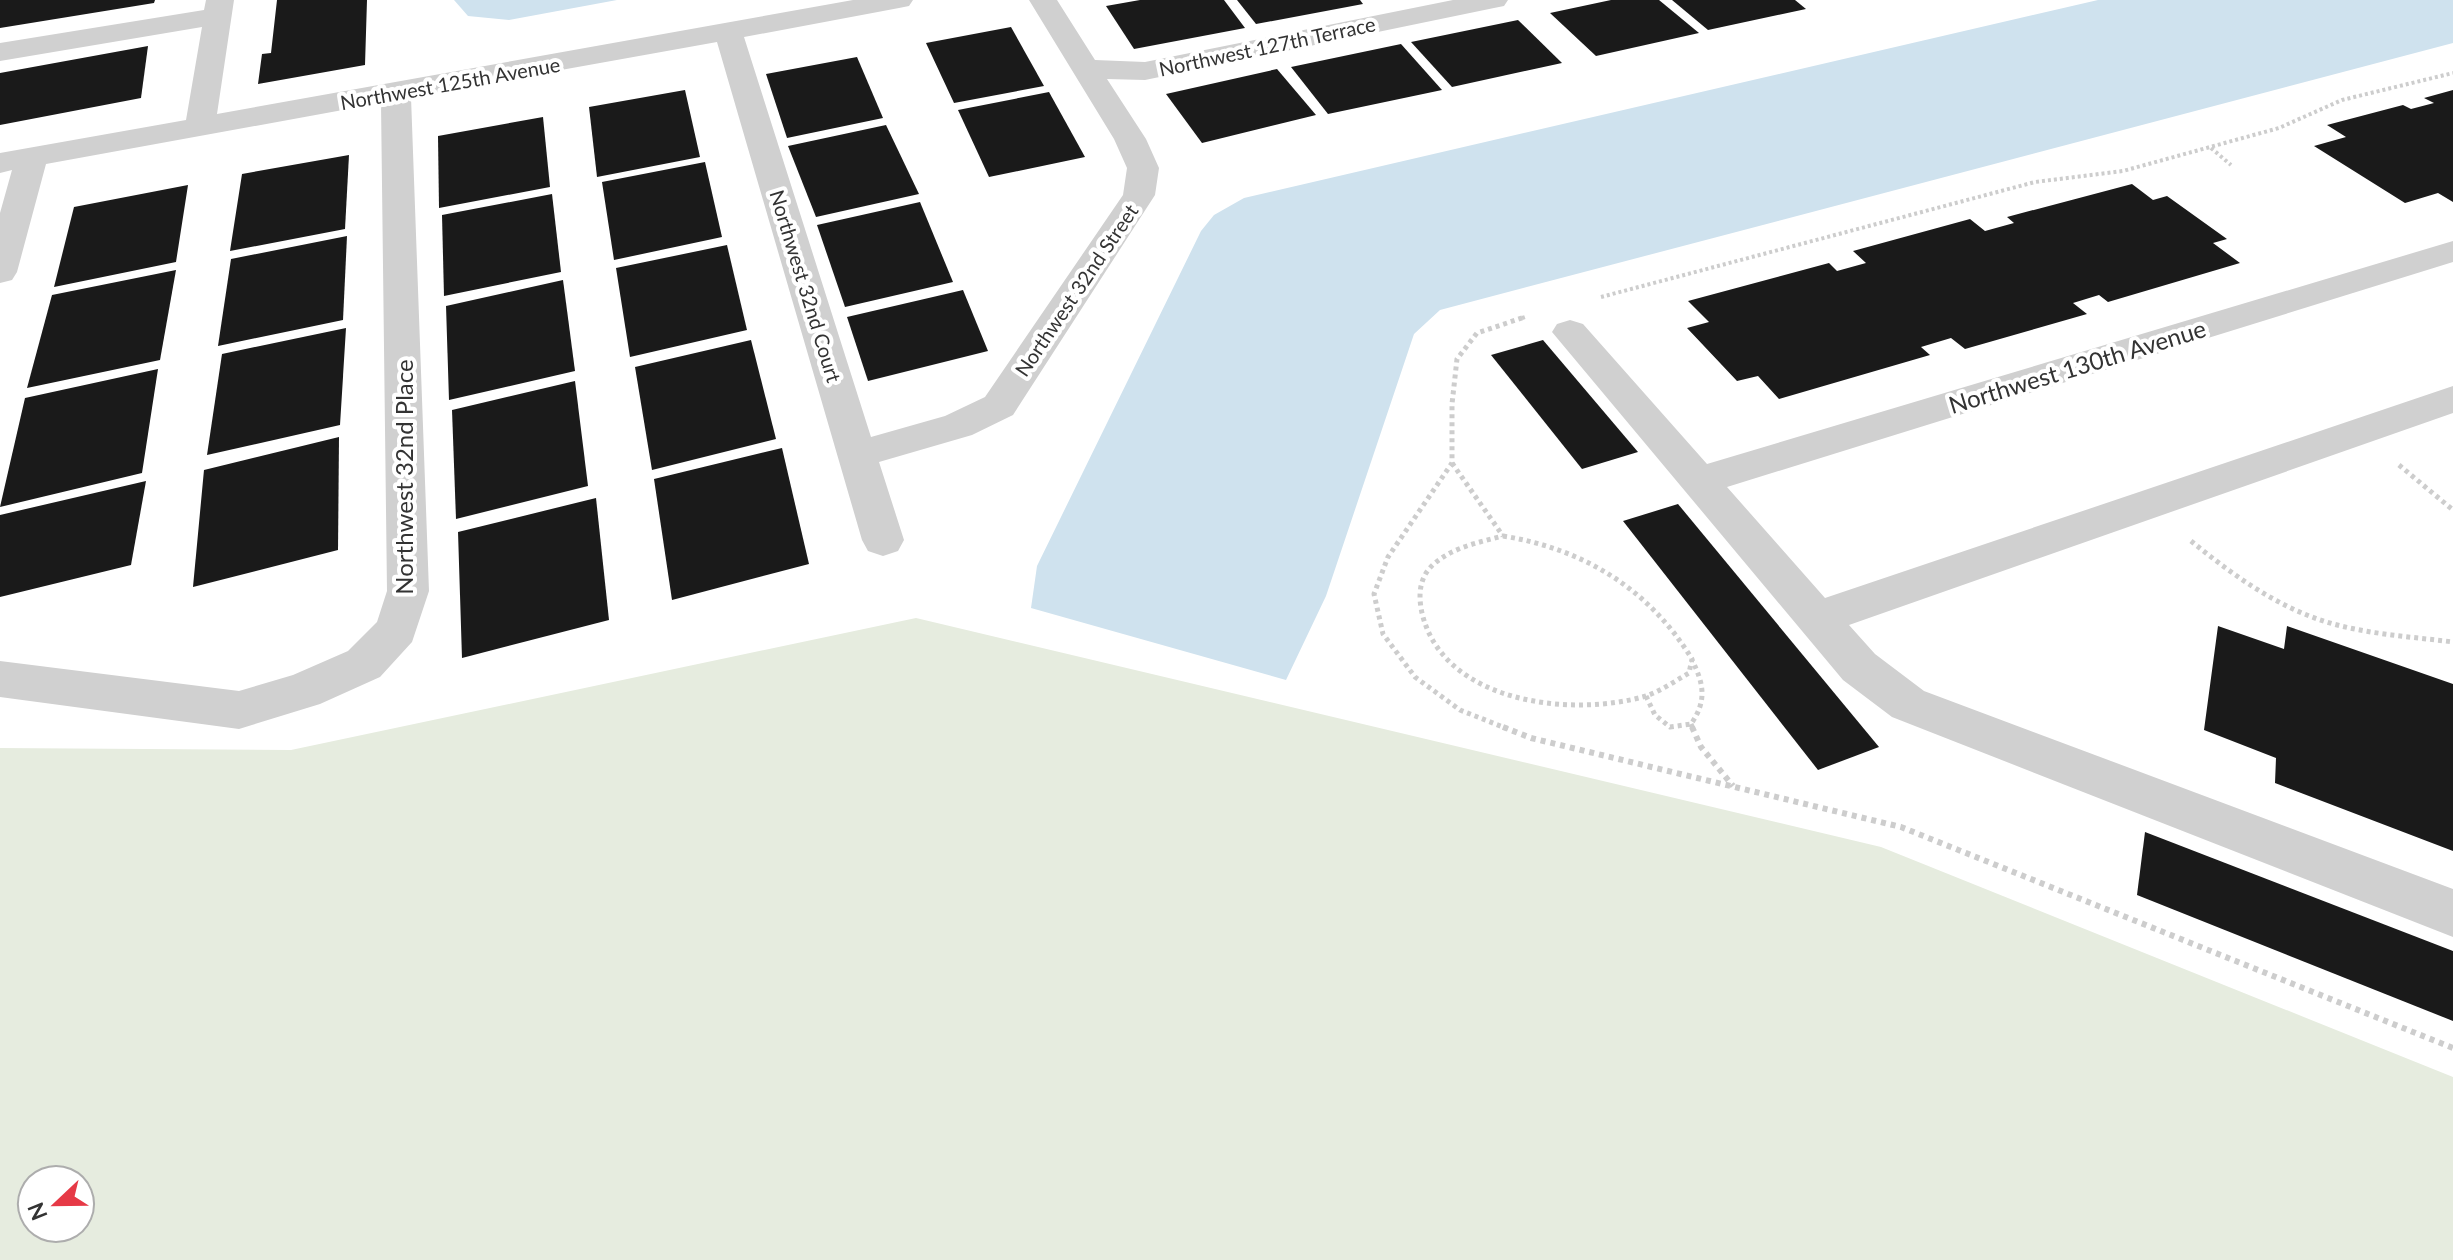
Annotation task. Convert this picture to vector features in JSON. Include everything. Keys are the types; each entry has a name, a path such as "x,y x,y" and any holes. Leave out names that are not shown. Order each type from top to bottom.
{"street":[{"name":"Northwest 125th Avenue","path":"16,160 899,0"},
{"name":"Northwest 32nd Street","path":"857,455 958,426 999,406 1139,195 1143,168 1130,139 1043,0"},
{"name":"Northwest 127th Terrace","path":"1086,69 1145,71 1494,0"},
{"path":"0,52 219,8 200,128"},
{"name":"Northwest 32nd Court","path":"728,32 883,540"},
{"name":"Northwest 32nd Place","path":"0,679 239,710 304,691 364,664 396,630 408,591 396,93"},
{"path":"0,272 16,160"},
{"name":"Northwest 130th Avenue","path":"1700,481 2453,251"},
{"path":"1570,332 1859,667 1908,704 2453,913"},
{"path":"1818,618 2453,399"}],"path":[{"path":"1599,298 2035,182 2123,171 2279,128 2342,100 2453,73"},
{"path":"2210,147 2231,165"},
{"path":"1526,317 1477,333 1457,359 1452,404 1452,463 1388,557 1374,594 1383,634 1415,677 1460,710 1531,738 1901,827 2453,1048"},
{"path":"2359,431 2453,510"},
{"path":"1452,463 1503,536"},
{"path":"2146,505 2243,582 2313,617 2388,633 2453,642"},
{"path":"1646,696 1655,715 1670,727 1691,724 1702,710 1706,689 1692,659 1681,638 1663,614 1611,577 1565,552 1530,539 1503,536 1450,554 1433,564 1421,582 1418,600 1424,622 1435,647 1451,665 1509,693 1543,703 1581,704 1646,696 1689,673 1692,659"},
{"path":"1691,724 1701,747 1734,787"}],"shaded area":[{"path":"916,618 1881,847 2453,1077 2453,1260 0,1260 0,748 291,750"}],"water":[{"path":"454,0 617,0 509,20 468,16"},
{"path":"2098,0 2453,0 2453,43 1440,310 1414,334 1326,596 1286,680 1031,608 1037,566 1201,231 1214,215 1244,198"}],"building":[{"path":"0,0 155,0 154,3 0,28"},
{"path":"277,0 367,0 365,65 258,84 262,54 271,53"},
{"path":"1140,0 1224,0 1245,28 1134,49 1106,6"},
{"path":"1237,0 1360,0 1363,4 1256,24"},
{"path":"1611,0 1659,0 1699,33 1596,56 1550,13"},
{"path":"1672,0 1795,0 1806,9 1708,30"},
{"path":"1518,20 1562,63 1452,87 1411,42"},
{"path":"1011,27 1044,86 954,103 926,43"},
{"path":"1401,44 1442,90 1328,114 1291,67"},
{"path":"148,46 141,98 0,125 0,73"},
{"path":"857,57 883,118 787,138 766,74"},
{"path":"1277,69 1316,115 1202,143 1166,94"},
{"path":"685,90 700,157 597,177 589,107"},
{"path":"2453,90 2453,202 2438,193 2405,203 2314,146 2346,137 2327,125 2403,105 2411,109 2434,103 2424,98"},
{"path":"1049,92 1085,157 989,177 958,110"},
{"path":"543,117 550,187 439,208 438,136"},
{"path":"886,125 919,194 816,217 788,146"},
{"path":"349,155 345,229 230,251 242,174"},
{"path":"705,162 722,237 614,260 602,182"},
{"path":"2132,184 2153,200 2167,196 2227,239 2213,243 2240,263 2108,302 2099,295 2073,303 2087,314 1965,349 1951,338 1921,347 1930,355 1779,399 1758,376 1737,381 1687,328 1709,322 1688,301 1829,263 1837,271 1866,263 1853,251 1970,219 1985,231 2014,223 2007,217"},
{"path":"188,185 176,262 54,287 74,207"},
{"path":"552,194 561,272 444,296 442,215"},
{"path":"920,202 953,282 845,307 817,225"},
{"path":"347,236 343,320 218,346 231,259"},
{"path":"727,245 747,330 630,357 616,268"},
{"path":"176,270 160,360 27,388 52,295"},
{"path":"563,280 575,371 449,400 446,306"},
{"path":"963,290 988,351 868,381 847,317"},
{"path":"346,328 340,425 207,455 222,354"},
{"path":"751,340 776,439 652,470 635,367"},
{"path":"1543,340 1638,452 1582,469 1491,355"},
{"path":"158,369 142,473 0,507 25,398"},
{"path":"575,381 588,486 456,519 452,410"},
{"path":"339,437 338,550 193,587 204,470"},
{"path":"782,448 809,564 672,600 654,479"},
{"path":"146,481 131,565 0,597 0,515"},
{"path":"596,498 609,620 462,658 458,532"},
{"path":"1678,504 1879,747 1818,770 1623,521"},
{"path":"2218,626 2284,649 2287,626 2453,684 2453,851 2275,783 2276,758 2204,730"},
{"path":"2145,832 2453,951 2453,1021 2137,895"}]}
